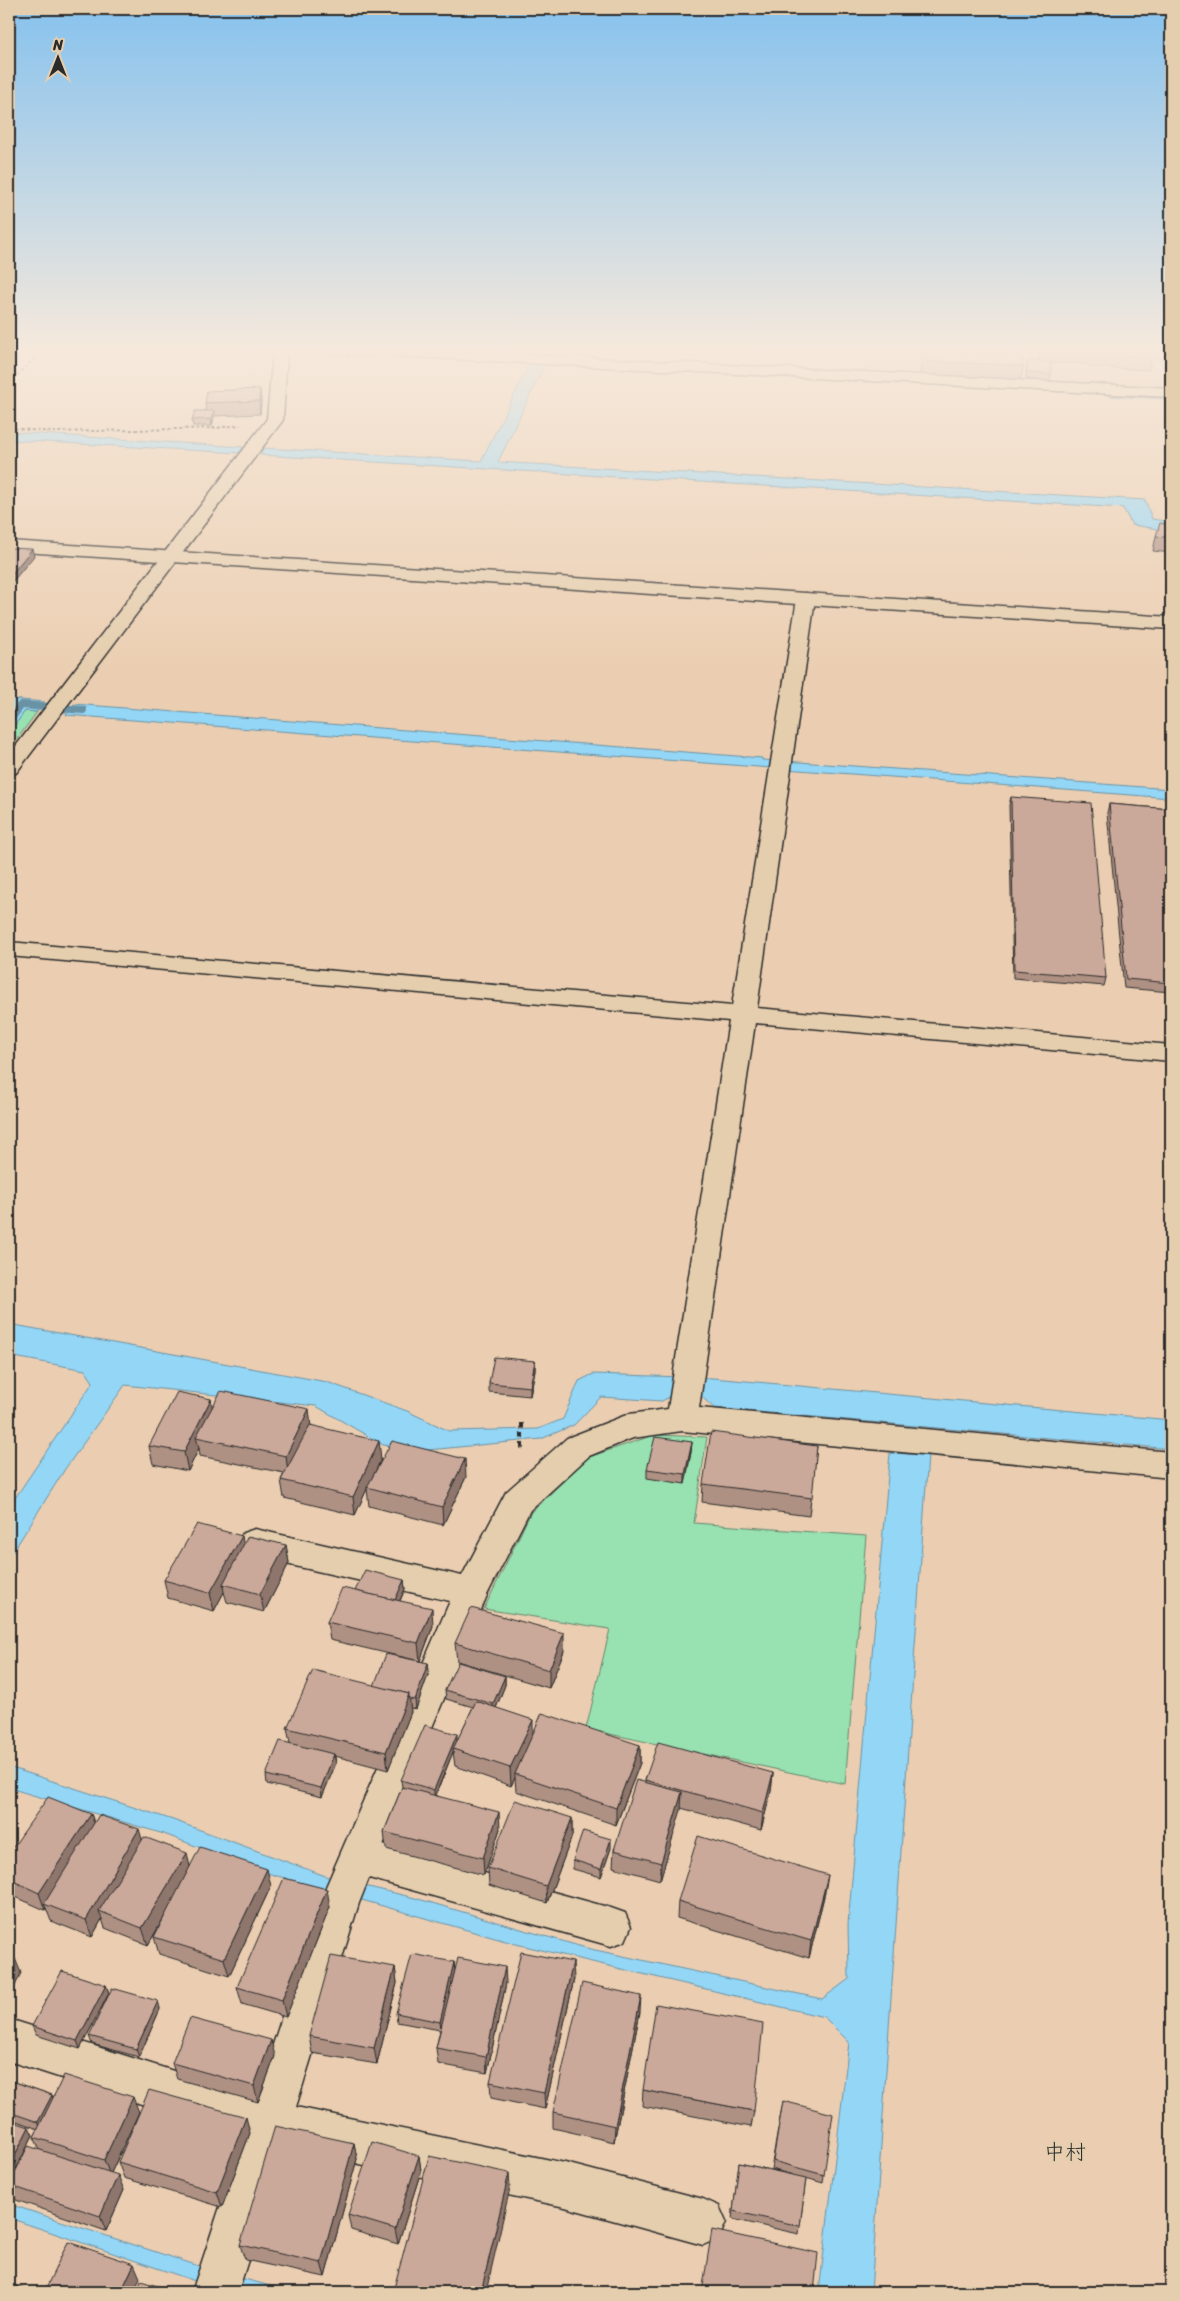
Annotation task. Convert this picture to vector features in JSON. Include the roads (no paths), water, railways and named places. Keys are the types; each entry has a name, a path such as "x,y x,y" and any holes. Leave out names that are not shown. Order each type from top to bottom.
{"street":[{"path":"9,769 245,459"},
{"path":"9,546 1171,623"},
{"path":"684,1410 806,599"},
{"path":"9,949 1171,1053"},
{"path":"215,2292 268,2124 350,1878 472,1592 518,1501 578,1447 629,1426 684,1410 1171,1465"},
{"path":"255,1543 472,1592"},
{"path":"350,1878 611,1927"},
{"path":"9,2040 268,2124 565,2185 703,2222"}],"water":[{"path":"331,459 481,461 482,459 499,459 498,462 1145,500 1152,519 1171,522 1171,531 1132,525 1123,508"},
{"path":"9,699 45,702 37,712 25,711 9,733"},
{"path":"74,704 762,758 762,760 1171,789 1171,798 66,715"},
{"path":"9,1324 327,1382 407,1411 449,1431 538,1429 563,1419 579,1381 593,1374 713,1378 1171,1420 1171,1449 714,1408 702,1397 673,1395 662,1401 601,1397 574,1425 541,1439 428,1450 383,1445 316,1406 125,1385 65,1469 9,1558 9,1507 93,1382 85,1370 9,1356"},
{"path":"890,1453 928,1455 871,2292 819,2292 849,2042 824,2017 516,1944 267,1873 164,1834 9,1788 9,1767 173,1820 331,1878 415,1898 586,1948 822,1999 849,1979 848,1924"},
{"path":"9,2204 208,2269 204,2284 9,2218"},
{"path":"237,2277 293,2292 249,2292 229,2287"}],"waterway":[{"path":"9,721 21,705 83,710"}],"district":[{"name":"中村","path":"1065,2152"}]}
